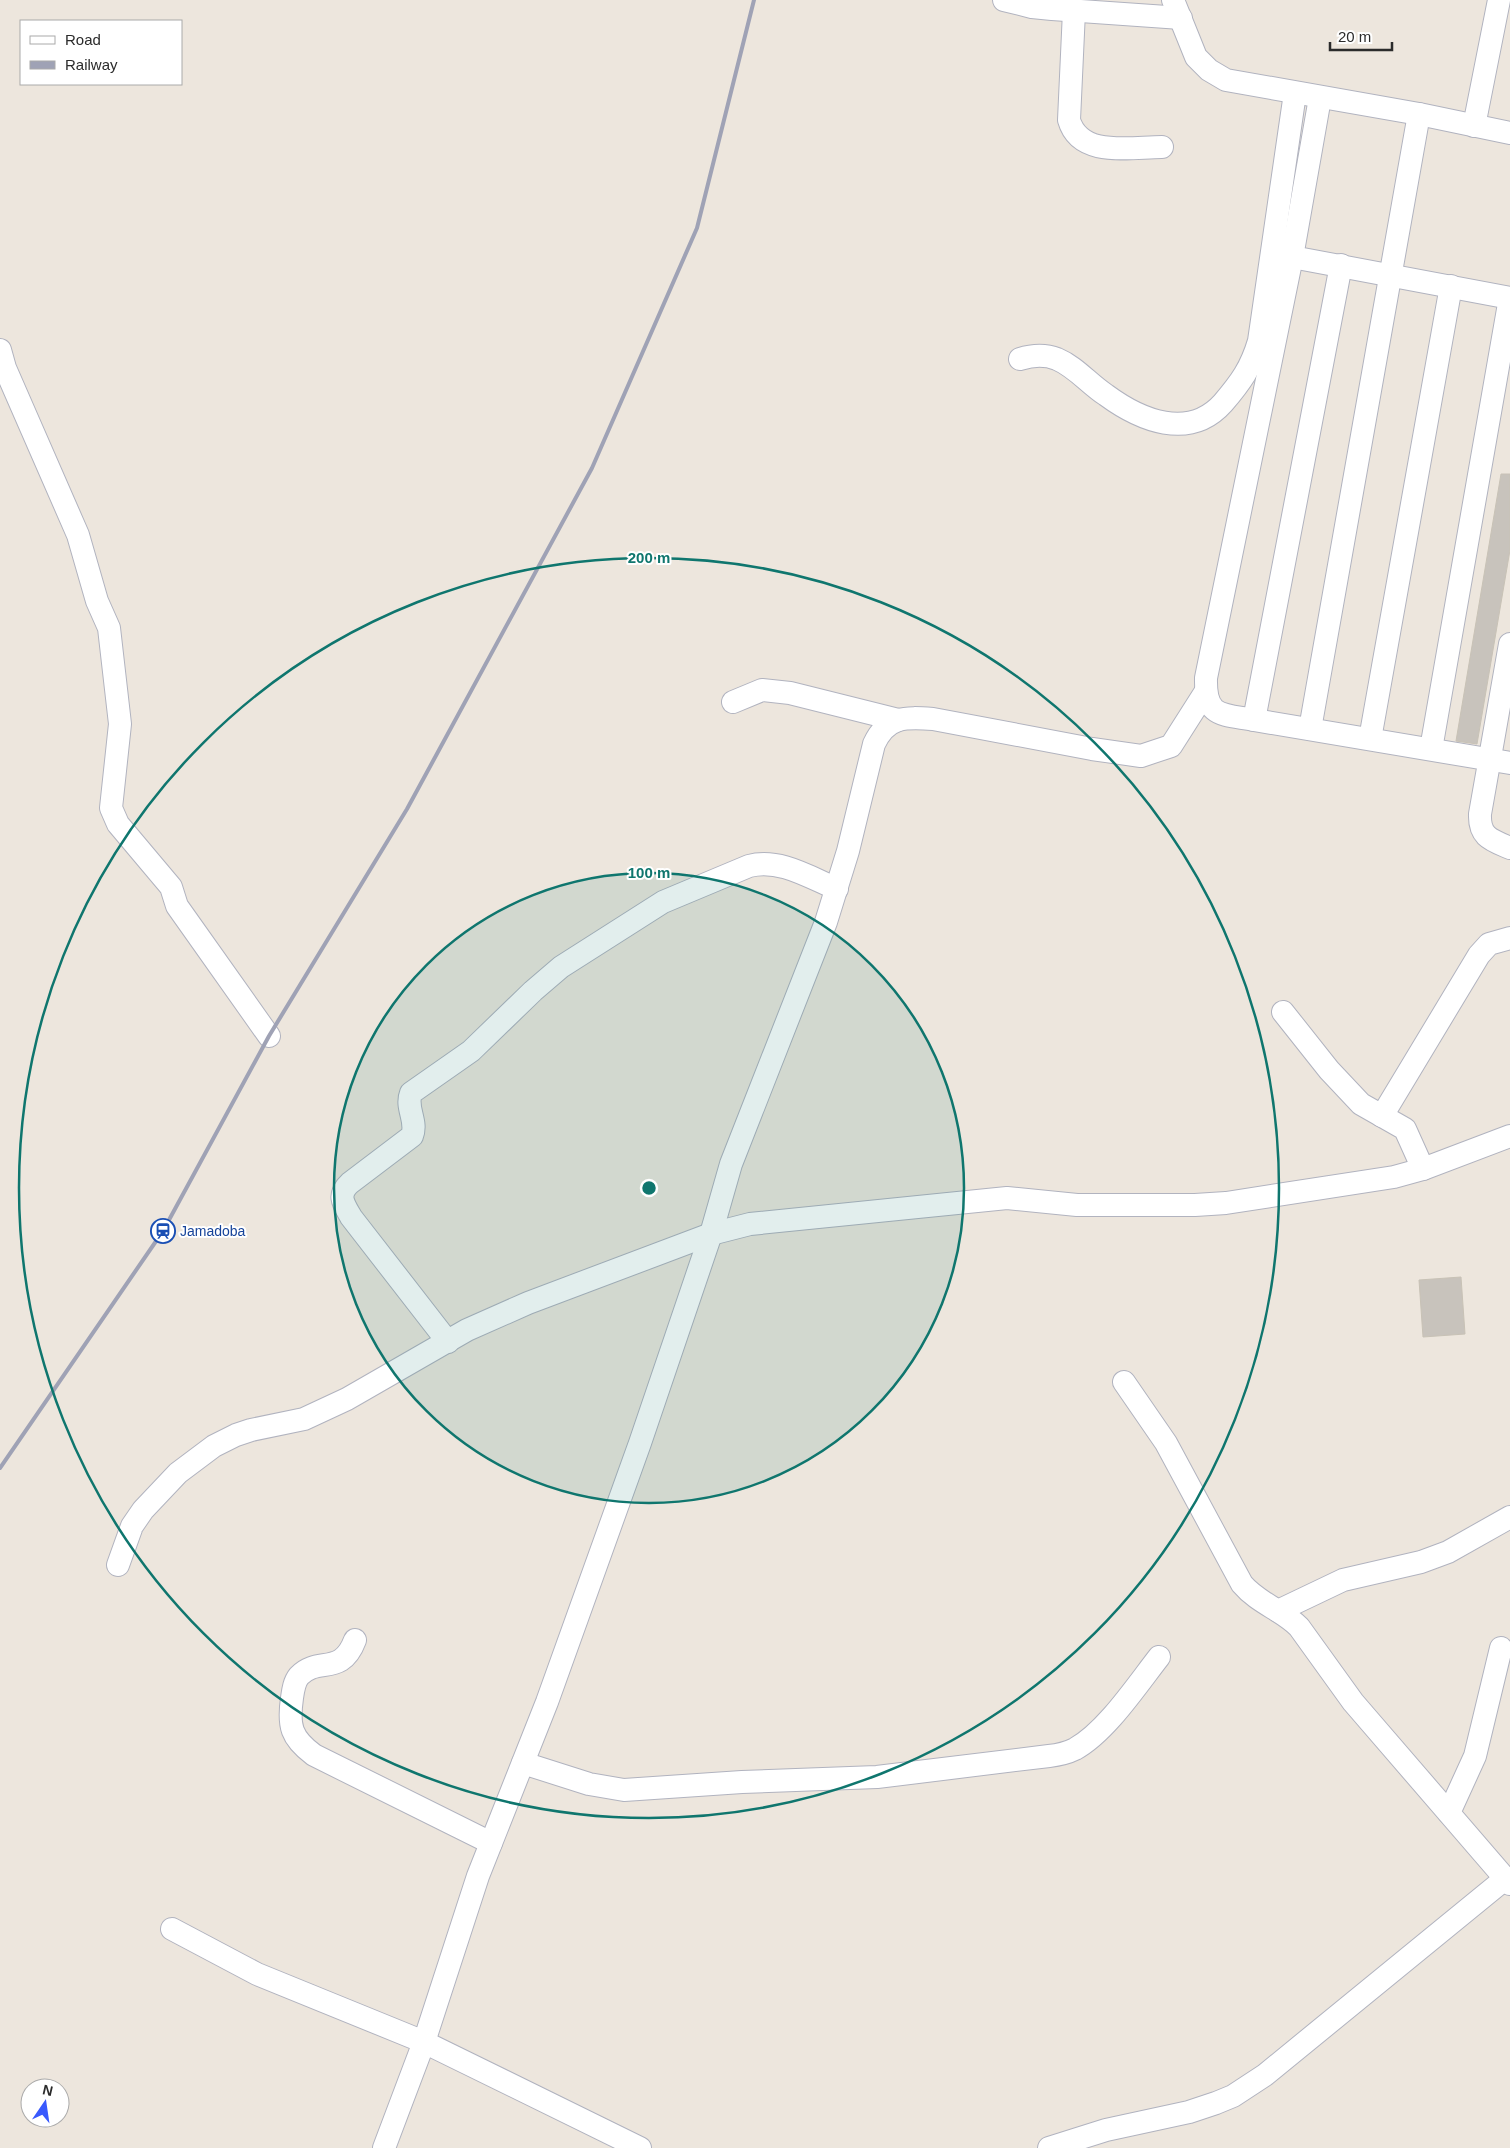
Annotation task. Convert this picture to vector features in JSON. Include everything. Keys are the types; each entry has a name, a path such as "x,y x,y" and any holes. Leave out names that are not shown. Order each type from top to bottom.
{"street":[{"path":"1004,0 1032,7 1074,11 1177,9 1196,57 1209,70 1226,80 1419,114 1510,133"},
{"path":"1474,126 1499,0"},
{"path":"1074,11 1069,120 1072,131 1081,141 1093,146 1162,147"},
{"path":"1020,359 1036,354 1056,358 1071,366 1105,395 1126,409 1166,424 1180,425 1193,423 1218,408 1248,371 1258,341 1295,93"},
{"path":"1320,98 1292,256 1206,678 1207,702 1212,709 1221,713 1254,720 1500,761"},
{"path":"1310,729 1392,276 1419,114"},
{"path":"1292,256 1510,298 1431,749"},
{"path":"1254,720 1341,265"},
{"path":"1370,739 1451,286"},
{"path":"0,350 5,368 78,535 97,601 109,628 120,724 112,808 118,824 171,887 177,906 269,1036"},
{"path":"1510,644 1500,761 1480,825 1483,833 1490,839 1510,848"},
{"path":"733,702 762,690 790,693 898,720"},
{"path":"384,2148 424,2042 464,1914 547,1702 640,1443 711,1234 738,1145 764,1084 837,889 874,744 886,725 898,720 916,718 950,721 1083,747 1141,756 1170,746 1206,691"},
{"path":"448,1342 351,1217 344,1205 342,1196 343,1189 350,1183 412,1136 415,1129 414,1120 408,1100 411,1093 471,1050 561,967 662,902 759,863 789,868 837,889"},
{"path":"1382,1116 1479,955 1488,944 1510,938"},
{"path":"1283,1012 1348,1092 1360,1104 1405,1129 1423,1169"},
{"path":"118,1565 132,1526 143,1510 178,1473 214,1446 251,1430 304,1419 347,1400 467,1330 528,1303 711,1234 750,1224 1007,1198 1077,1205 1195,1205 1226,1203 1372,1181 1423,1169 1510,1136"},
{"path":"1049,2148 1106,2130 1189,2112 1233,2096 1265,2075 1508,1881 1353,1702 1299,1627 1290,1618 1251,1595 1242,1584 1166,1443 1124,1382"},
{"path":"1278,1611 1343,1580 1421,1562 1448,1552 1510,1517"},
{"path":"355,1640 351,1652 342,1660 307,1671 299,1677 293,1688 290,1714 290,1726 296,1738 302,1746 314,1755 491,1843"},
{"path":"1449,1813 1475,1756 1501,1648"},
{"path":"523,1763 589,1784 624,1790 742,1782 877,1777 1049,1756 1074,1750 1085,1743 1131,1694 1159,1657"},
{"path":"172,1929 257,1974 424,2042 640,2148"}],"building":[{"path":"1501,474 1510,474 1510,550 1477,744 1456,741"},
{"path":"1461,1277 1465,1334 1423,1337 1419,1280"}],"railway":[{"path":"0,1468 163,1231 269,1036 407,809 592,468 697,228 754,0"}],"place":[{"name":"Jamadoba","path":"163,1231"}]}
